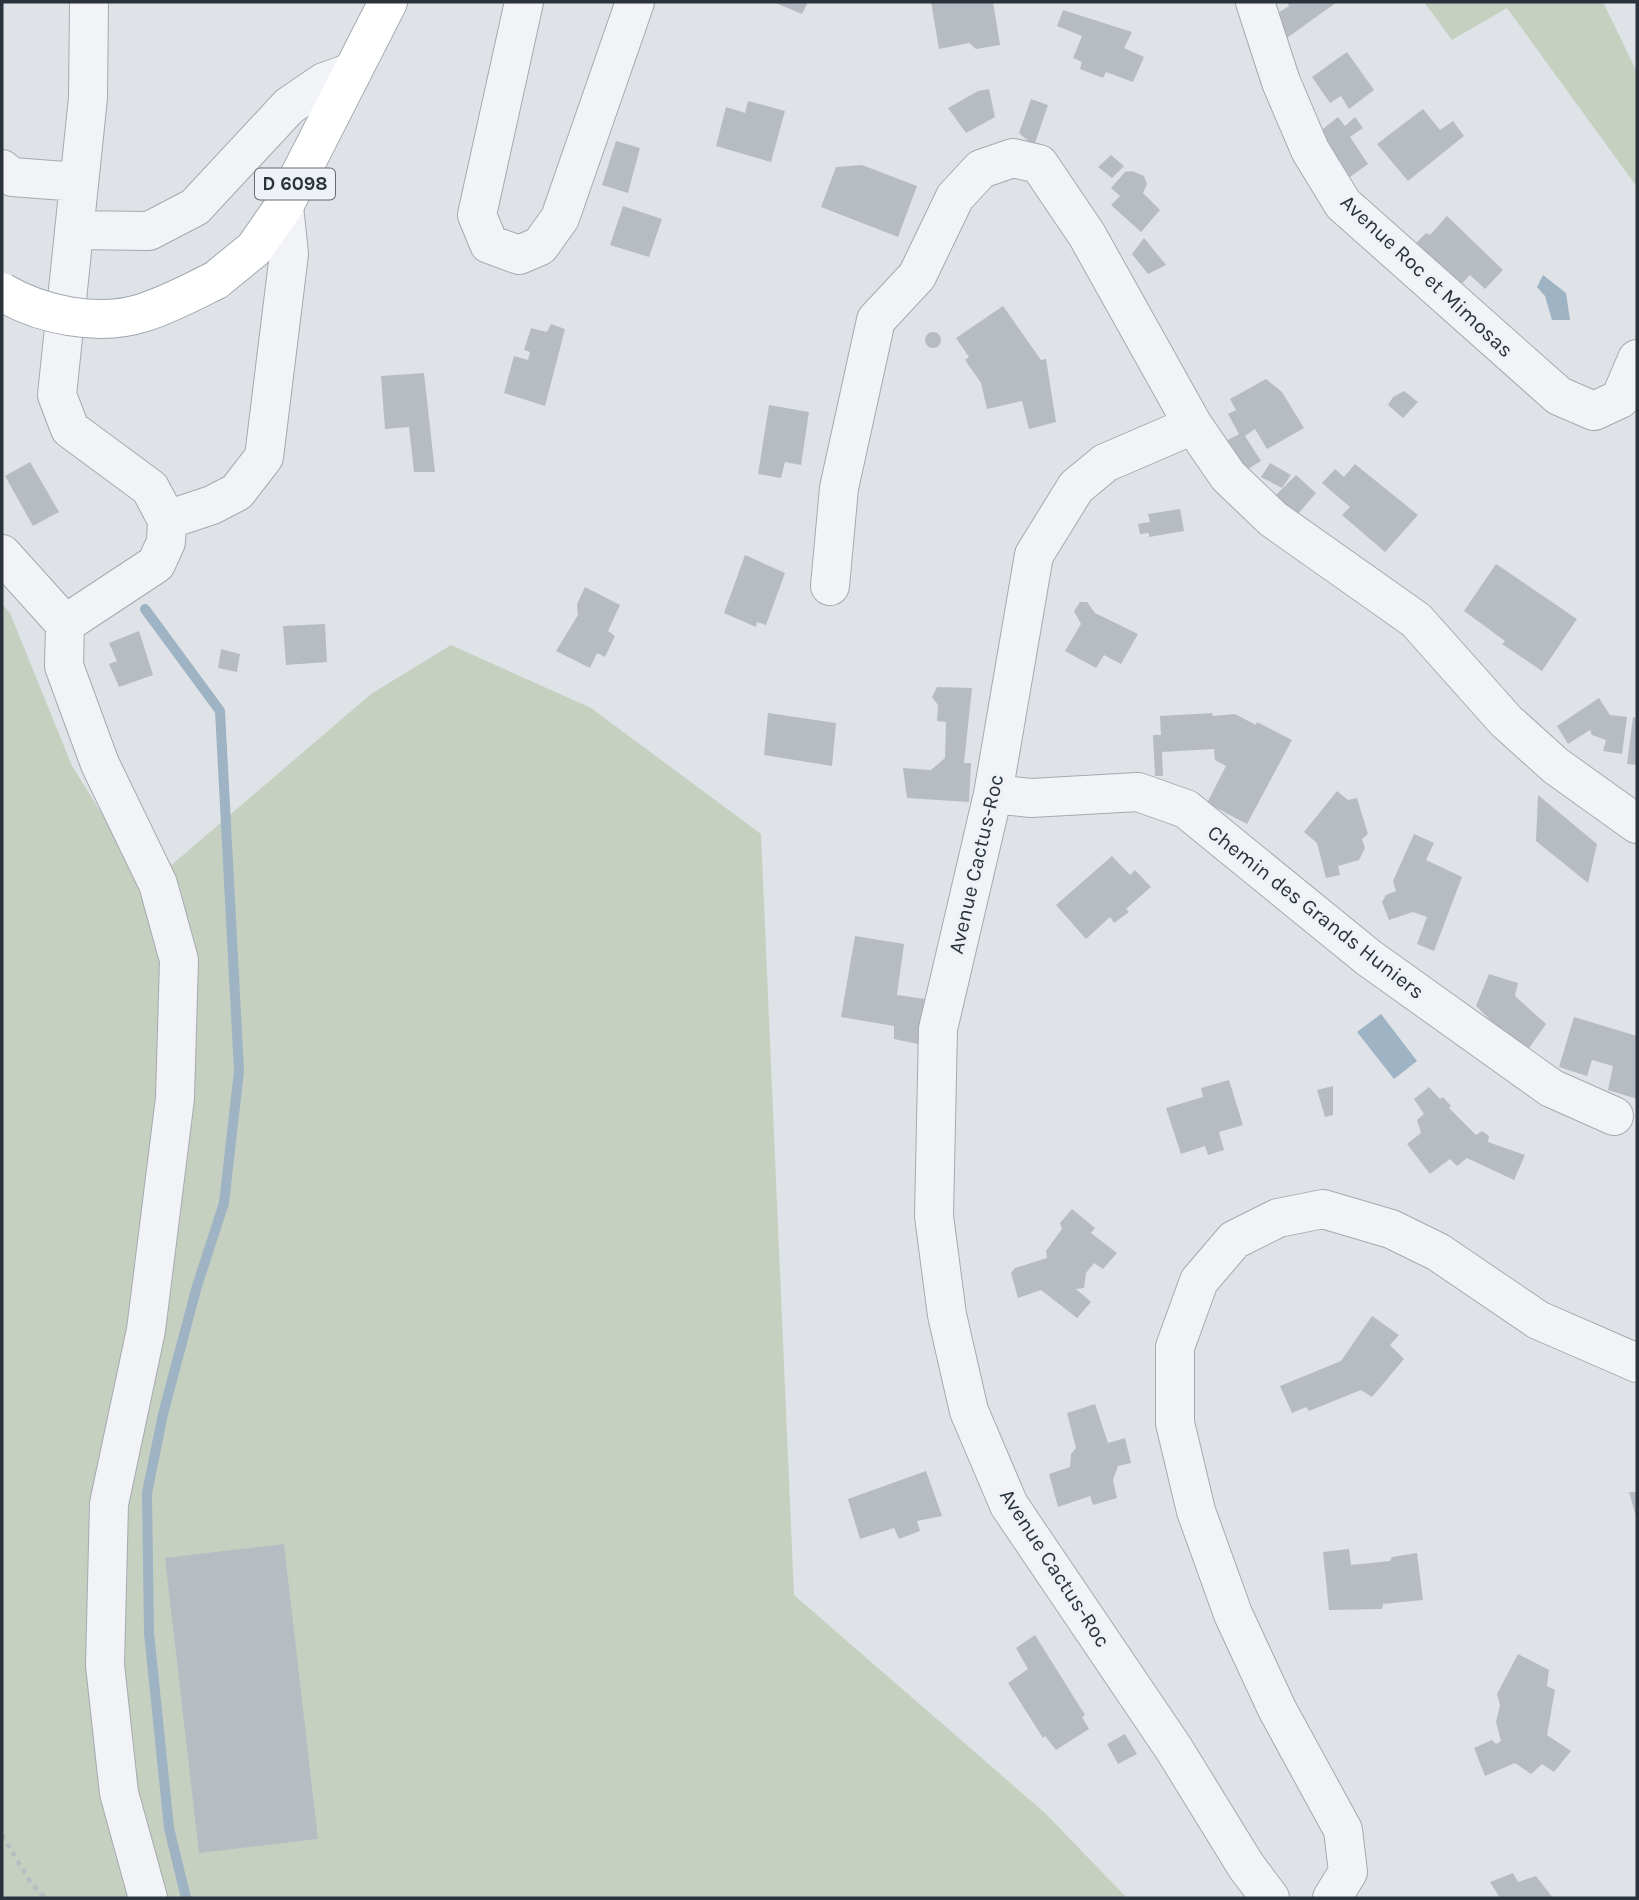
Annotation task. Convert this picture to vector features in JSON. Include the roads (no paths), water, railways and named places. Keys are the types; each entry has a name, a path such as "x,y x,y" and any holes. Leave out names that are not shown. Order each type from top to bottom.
{"main road":[{"name":"D 6098","path":"2,292 48,312 96,319 140,314 216,280 254,249 284,206 388,2"}],"street":[{"path":"65,624 156,564 166,542 167,520 150,488 70,429 57,395 88,99 89,2"},
{"path":"524,2 477,215 489,244 519,255 540,246 560,218 635,2"},
{"name":"Avenue Roc et Mimosas","path":"1255,2 1280,82 1310,150 1343,204 1559,396 1594,411 1620,399 1637,359"},
{"path":"74,230 149,231 195,208 289,106 324,82 352,72"},
{"path":"830,586 839,488 876,320 917,276 955,197 981,169 1013,158 1039,164 1087,236 1193,425 1228,476 1273,519 1416,620 1506,721 1556,766 1637,824"},
{"path":"2,169 12,177 78,182"},
{"path":"167,520 212,505 237,492 264,457 289,254 284,206"},
{"name":"Avenue Cactus-Roc","path":"1193,425 1105,463 1076,487 1034,555 993,794 938,1029 933,1216 947,1315 969,1411 1009,1505 1174,1749 1246,1866 1270,1898"},
{"path":"2,554 65,624 64,666 100,764 158,884 179,960 175,1098 146,1330 109,1504 105,1665 120,1793 148,1898"},
{"name":"Chemin des Grands Huniers","path":"993,794 1031,798 1138,792 1186,809 1381,967 1551,1088 1614,1116"},
{"path":"1332,1898 1348,1872 1343,1830 1278,1709 1233,1614 1196,1511 1175,1423 1175,1347 1199,1281 1234,1240 1278,1218 1323,1209 1391,1230 1438,1252 1538,1320 1637,1363"}],"water":[{"path":"1543,275 1566,293 1570,320 1552,320 1545,296 1537,287"},
{"path":"1381,1014 1417,1061 1394,1079 1357,1032"}],"waterway":[{"path":"145,609 220,711 239,1071 224,1203 197,1286 163,1414 147,1493 149,1633 169,1828 186,1898"}]}
